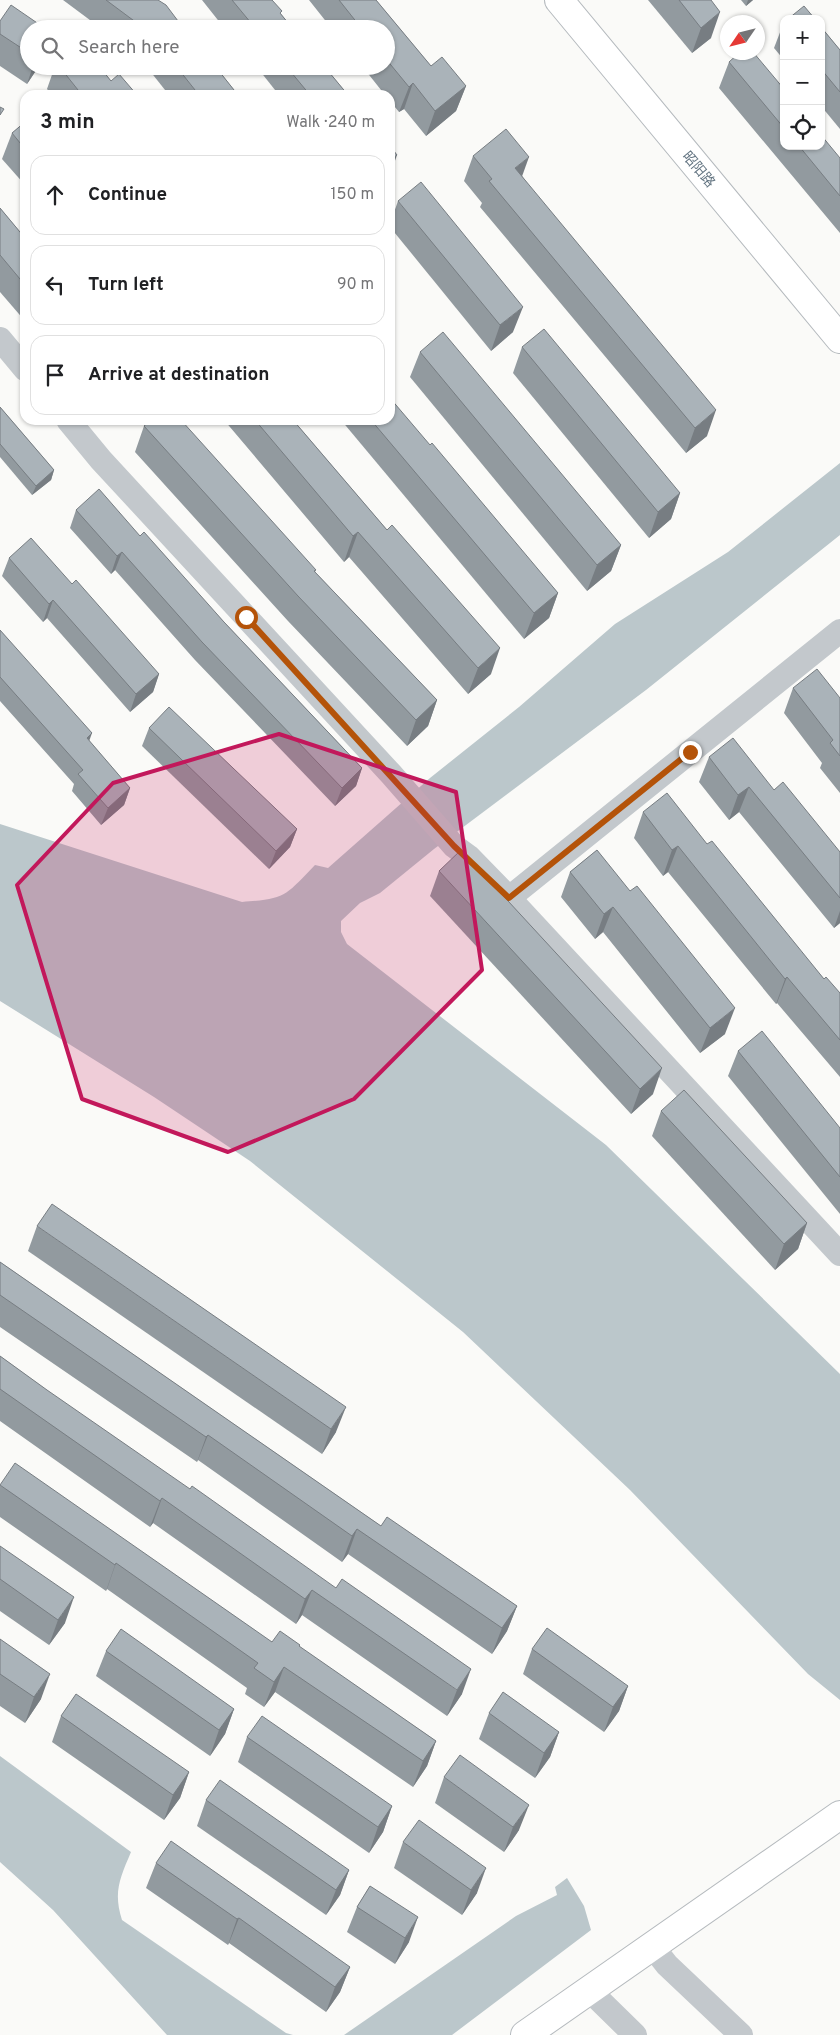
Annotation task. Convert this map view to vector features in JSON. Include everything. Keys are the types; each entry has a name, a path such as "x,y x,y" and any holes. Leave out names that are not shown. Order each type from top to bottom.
{"main road":[{"name":"昭阳路","path":"558,0 840,339"},
{"path":"525,2035 840,1815"}],"street":[{"path":"0,339 20,363"},
{"path":"72,425 101,460 454,846 509,898 840,1254"},
{"path":"509,898 840,631"},
{"path":"652,1946 667,1965 741,2035"},
{"path":"589,1990 635,2035"}],"highlighted area":[{"path":"279,734 456,792 482,970 354,1099 228,1152 82,1099 17,885 113,783"}],"shaded area":[{"path":"840,463 840,535 646,690 434,849 380,893 360,903 341,921 341,932 347,944 606,1145 840,1374 840,1700 808,1674 630,1490 463,1332 250,1161 154,1097 0,1001 0,824 242,902 268,899 284,894 315,865 328,868 430,778 519,707 615,624 728,552"},
{"path":"0,1756 131,1852 119,1885 118,1901 122,1920 286,2033 293,2035 167,2035 53,1910 0,1862"},
{"path":"567,1878 584,1906 591,1930 452,2035 344,2035 516,1916 557,1895 555,1887"}],"building":[{"path":"106,0 158,0 166,5 177,20 133,20"},
{"path":"232,0 272,0 282,11 280,13 286,20 249,20"},
{"path":"339,0 376,0 393,20 355,20"},
{"path":"679,0 711,0 720,12 701,28"},
{"path":"11,5 33,20 20,20 20,47 0,34 0,21"},
{"path":"804,6 812,15 793,15"},
{"path":"395,23 431,66 442,57 466,86 435,111 413,83 409,87 395,70"},
{"path":"825,32 840,50 840,92 825,74"},
{"path":"731,60 760,60 780,84 780,123 729,62"},
{"path":"66,75 106,75 111,81 120,75 133,90 78,90"},
{"path":"183,75 222,75 234,90 195,90"},
{"path":"293,75 331,75 344,90 306,90"},
{"path":"0,107 4,109 0,115"},
{"path":"20,126 20,143 12,133"},
{"path":"506,129 529,157 515,168 716,410 695,428 489,181 492,179 473,156"},
{"path":"825,140 840,158 840,196 802,150 825,150"},
{"path":"421,182 523,307 500,325 398,201"},
{"path":"0,208 20,232 20,279 0,255"},
{"path":"544,329 680,493 658,512 522,347"},
{"path":"443,332 621,545 597,565 420,352"},
{"path":"395,404 430,445 432,443 558,593 534,613 375,425 395,425"},
{"path":"0,407 54,470 36,486 0,444"},
{"path":"186,425 316,570 314,571 437,700 416,720 298,596 144,426"},
{"path":"259,425 297,425 387,530 392,525 500,648 478,668 358,532 353,536"},
{"path":"99,489 140,536 144,532 224,622 362,768 342,788 202,642 122,552 117,556 76,510"},
{"path":"31,538 72,584 76,580 159,674 136,694 53,600 49,604 9,558"},
{"path":"0,630 92,733 87,738 130,788 108,808 78,774 83,770 0,677"},
{"path":"817,669 840,698 840,756 830,743 833,740 793,688"},
{"path":"169,707 297,829 276,851 149,728"},
{"path":"733,738 774,790 783,782 840,852 840,898 749,787 738,795 709,757"},
{"path":"667,793 707,844 712,841 824,979 826,977 840,993 840,1040 787,977 785,979 678,846 672,850 643,812"},
{"path":"461,850 662,1068 640,1089 439,871"},
{"path":"597,850 630,891 637,886 735,1008 710,1028 613,907 604,914 570,872"},
{"path":"762,1031 840,1128 840,1177 738,1051"},
{"path":"684,1090 807,1223 784,1244 661,1111"},
{"path":"52,1204 346,1407 331,1429 37,1226"},
{"path":"0,1262 381,1526 387,1517 517,1606 502,1628 357,1529 352,1536 208,1435 206,1437 0,1295"},
{"path":"0,1356 190,1489 192,1486 336,1588 342,1579 471,1669 457,1690 312,1590 305,1599 162,1498 160,1501 0,1389"},
{"path":"15,1463 272,1642 280,1631 436,1741 423,1761 284,1667 274,1682 254,1668 258,1663 116,1563 115,1565 0,1485"},
{"path":"0,1546 74,1597 58,1620 0,1579"},
{"path":"547,1628 628,1686 613,1707 532,1649"},
{"path":"121,1629 234,1709 219,1730 106,1651"},
{"path":"0,1639 50,1674 34,1697 0,1674"},
{"path":"503,1692 559,1732 544,1753 489,1713"},
{"path":"76,1694 189,1772 173,1795 61,1716"},
{"path":"262,1716 392,1806 378,1827 247,1737"},
{"path":"460,1755 529,1805 513,1827 444,1777"},
{"path":"220,1780 349,1870 336,1890 206,1800"},
{"path":"419,1820 486,1868 471,1890 403,1842"},
{"path":"171,1841 350,1967 335,1987 239,1918 237,1919 156,1863"},
{"path":"370,1886 418,1917 405,1938 357,1907"}],"route":[{"path":"246,617 391,774 454,846 469,857 509,898 690,752"}]}
